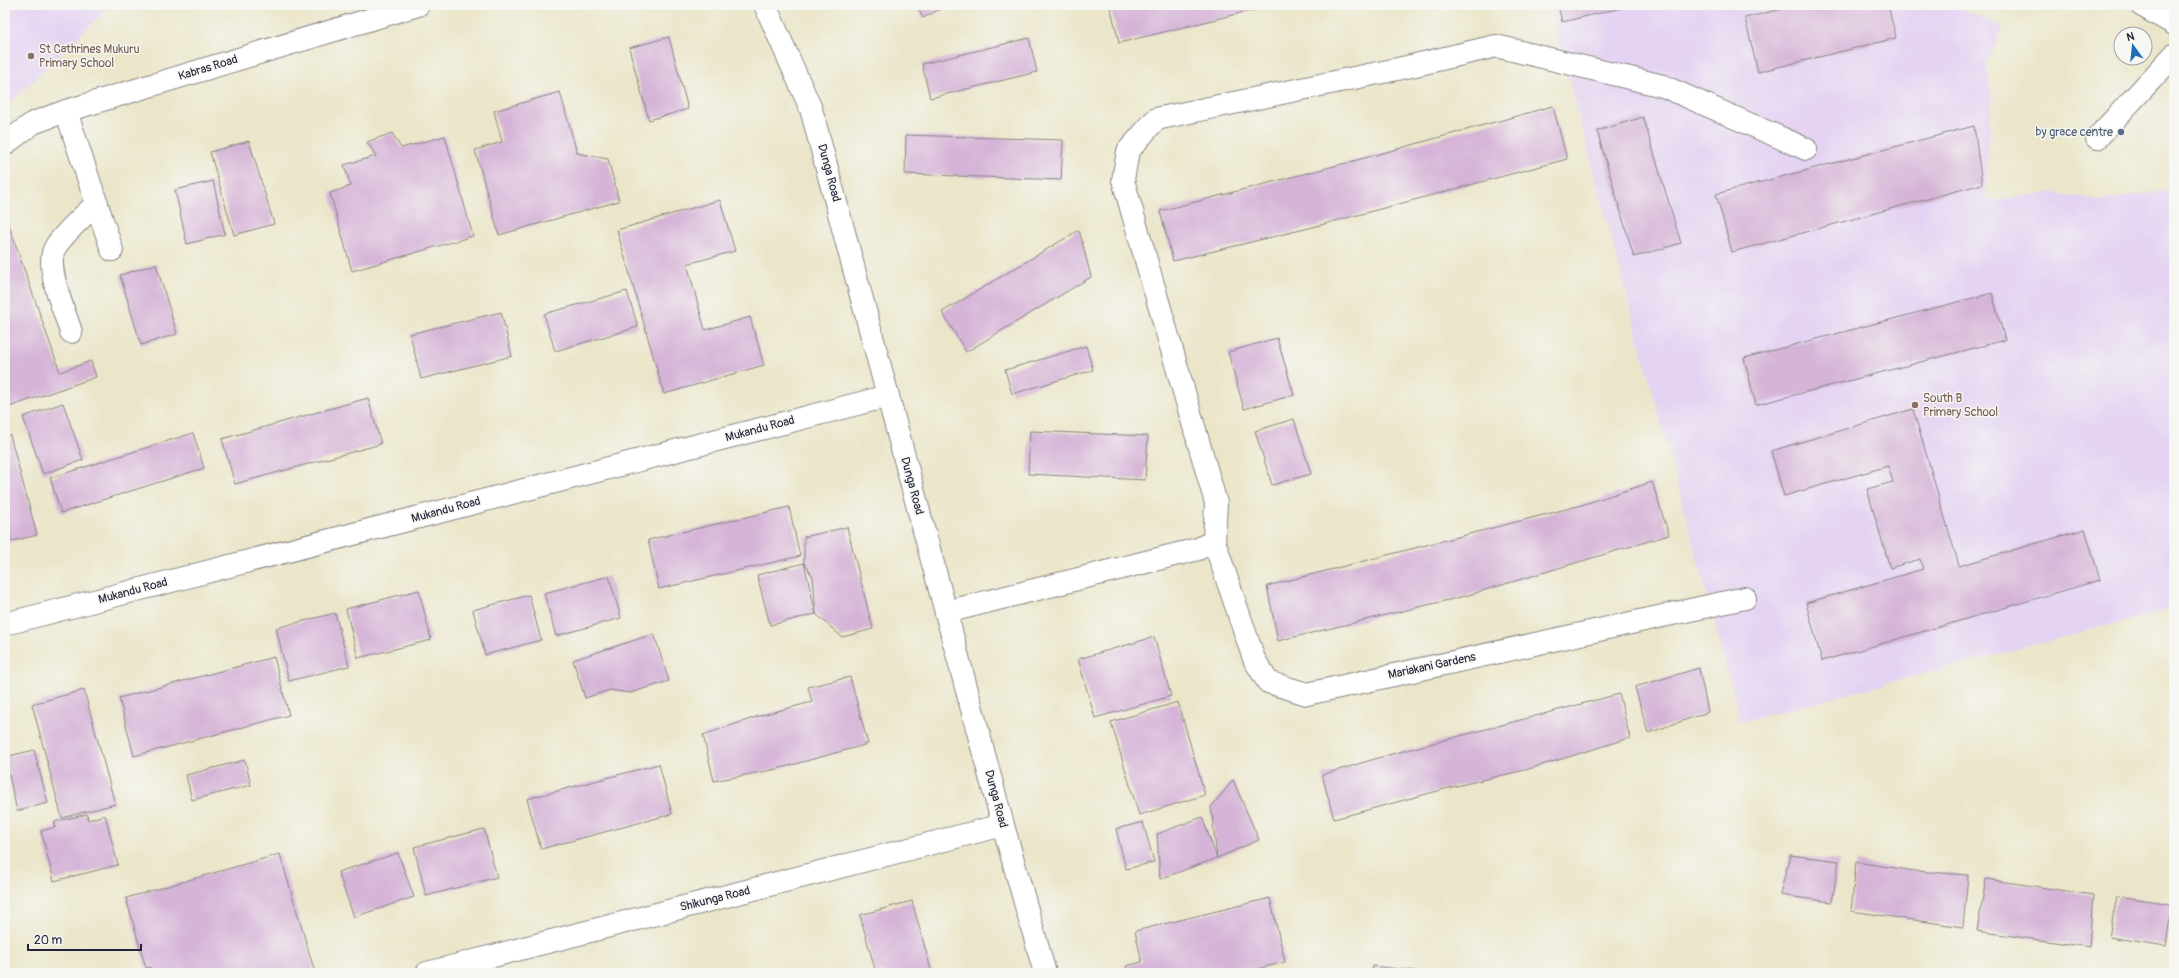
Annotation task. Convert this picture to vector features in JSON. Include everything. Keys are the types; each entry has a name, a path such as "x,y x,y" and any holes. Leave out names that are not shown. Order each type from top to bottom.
{"street":[{"name":"Kabras Road","path":"5,144 33,123 66,111 418,5"},
{"name":"Dunga Road","path":"765,5 812,109 1003,825 1045,973"},
{"path":"2141,5 2174,24"},
{"path":"946,612 1198,549 1214,541 1216,503 1123,180 1128,151 1156,119 1407,67 1496,46 1663,86 1806,149"},
{"path":"2097,138 2174,55"},
{"path":"66,111 112,250"},
{"path":"71,332 52,268 51,257 56,246 97,203"},
{"name":"Mukandu Road","path":"5,624 888,396"},
{"name":"Mariakani Gardens","path":"1214,541 1254,659 1268,682 1307,694 1745,598"},
{"name":"Shikunga Road","path":"426,973 1003,825"}],"shaded area":[{"name":"St Cathrines Mukuru Primary School","path":"5,5 111,5 5,108"},
{"name":"South B Primary School","path":"1549,5 1953,5 2003,27 1986,64 1992,96 1985,196 1989,201 2052,192 2099,201 2174,189 2174,608 1741,722"}],"building":[{"path":"916,5 948,5 923,18"},
{"path":"1110,5 1268,5 1269,6 1119,43"},
{"path":"1558,5 1630,5 1630,6 1562,22"},
{"path":"1798,5 1888,5 1896,38 1758,72 1745,18"},
{"path":"669,37 688,109 649,120 629,48"},
{"path":"1029,38 1037,72 930,98 922,64"},
{"path":"560,92 577,153 608,159 619,201 499,235 475,150 502,142 494,111"},
{"path":"1553,106 1567,159 1309,228 1173,261 1160,211 1350,162"},
{"path":"1643,117 1681,243 1634,257 1597,131"},
{"path":"1974,126 1982,184 1732,252 1716,194"},
{"path":"392,133 401,148 445,136 473,236 352,271 330,193 351,186 344,165 376,156 367,142"},
{"path":"906,135 1063,140 1061,180 905,174"},
{"path":"249,141 274,224 234,235 210,152"},
{"path":"213,181 225,234 187,244 175,190"},
{"path":"720,200 735,251 687,264 705,330 750,317 764,365 664,394 617,230"},
{"path":"7,220 60,372 91,361 96,377 9,407 5,396 5,223"},
{"path":"1079,230 1091,277 966,352 942,312"},
{"path":"156,264 177,334 141,345 120,275"},
{"path":"627,291 638,327 555,351 544,314"},
{"path":"1992,293 2005,340 1756,405 1744,358"},
{"path":"501,312 512,356 421,379 410,334"},
{"path":"1277,338 1294,395 1244,409 1228,352"},
{"path":"1086,346 1093,370 1012,394 1005,370"},
{"path":"368,398 381,444 235,484 222,439"},
{"path":"63,403 83,460 43,474 23,417"},
{"name":"South B Primary School","path":"1913,409 1959,566 2085,529 2100,580 1822,661 1806,603 1923,569 1920,559 1890,568 1867,489 1893,482 1888,466 1784,496 1771,451"},
{"path":"1294,419 1311,474 1272,485 1255,431"},
{"path":"1030,431 1148,436 1145,480 1028,474"},
{"path":"193,433 204,468 61,513 50,478"},
{"path":"10,435 37,535 5,543 5,436"},
{"path":"1652,482 1669,535 1465,596 1278,641 1267,586 1578,506"},
{"path":"789,507 800,556 659,589 648,540"},
{"path":"847,527 873,629 842,637 816,614 813,577 804,563 804,537"},
{"path":"804,563 816,614 770,625 757,575"},
{"path":"609,576 621,618 556,636 544,593"},
{"path":"419,590 431,640 358,658 346,609"},
{"path":"529,595 541,640 485,655 473,610"},
{"path":"335,613 349,666 289,681 276,628"},
{"path":"654,634 669,681 630,693 610,690 585,698 573,660"},
{"path":"1154,637 1171,696 1095,718 1078,659"},
{"path":"274,657 289,715 134,756 119,698"},
{"path":"1699,668 1708,712 1648,733 1635,687"},
{"path":"850,677 868,744 777,769 714,781 703,735 762,715 812,702 808,687"},
{"path":"84,690 115,804 62,818 32,704"},
{"path":"1619,694 1630,738 1529,769 1456,786 1334,819 1322,775 1388,755"},
{"path":"1178,702 1205,795 1139,815 1111,722"},
{"path":"34,750 48,803 17,811 5,757"},
{"path":"245,760 251,785 192,800 186,775"},
{"path":"659,764 672,814 541,849 527,799"},
{"path":"1233,780 1259,840 1217,858 1211,807"},
{"path":"87,814 88,820 105,815 118,865 54,881 41,831 56,827 54,822"},
{"path":"1202,817 1217,858 1160,879 1157,834"},
{"path":"1143,822 1154,862 1126,869 1116,829"},
{"path":"484,829 497,877 426,896 414,847"},
{"path":"398,853 414,897 354,917 338,872"},
{"path":"280,854 315,973 152,973 150,967 146,968 126,898"},
{"path":"1790,855 1839,861 1832,902 1780,895"},
{"path":"1856,862 1915,871 1968,875 1963,927 1851,911"},
{"path":"1986,879 2093,895 2089,947 1977,931"},
{"path":"2117,896 2172,904 2166,946 2109,937"},
{"path":"1270,898 1285,962 1242,973 1128,973 1126,966 1142,962 1135,931"},
{"path":"912,901 932,973 876,973 860,915"},
{"path":"1373,966 1424,972 1424,973 1372,973"}],"place":[{"name":"St Cathrines Mukuru Primary School","path":"31,56"},
{"name":"by grace centre","path":"2121,132"},
{"name":"South B Primary School","path":"1915,405"}]}
